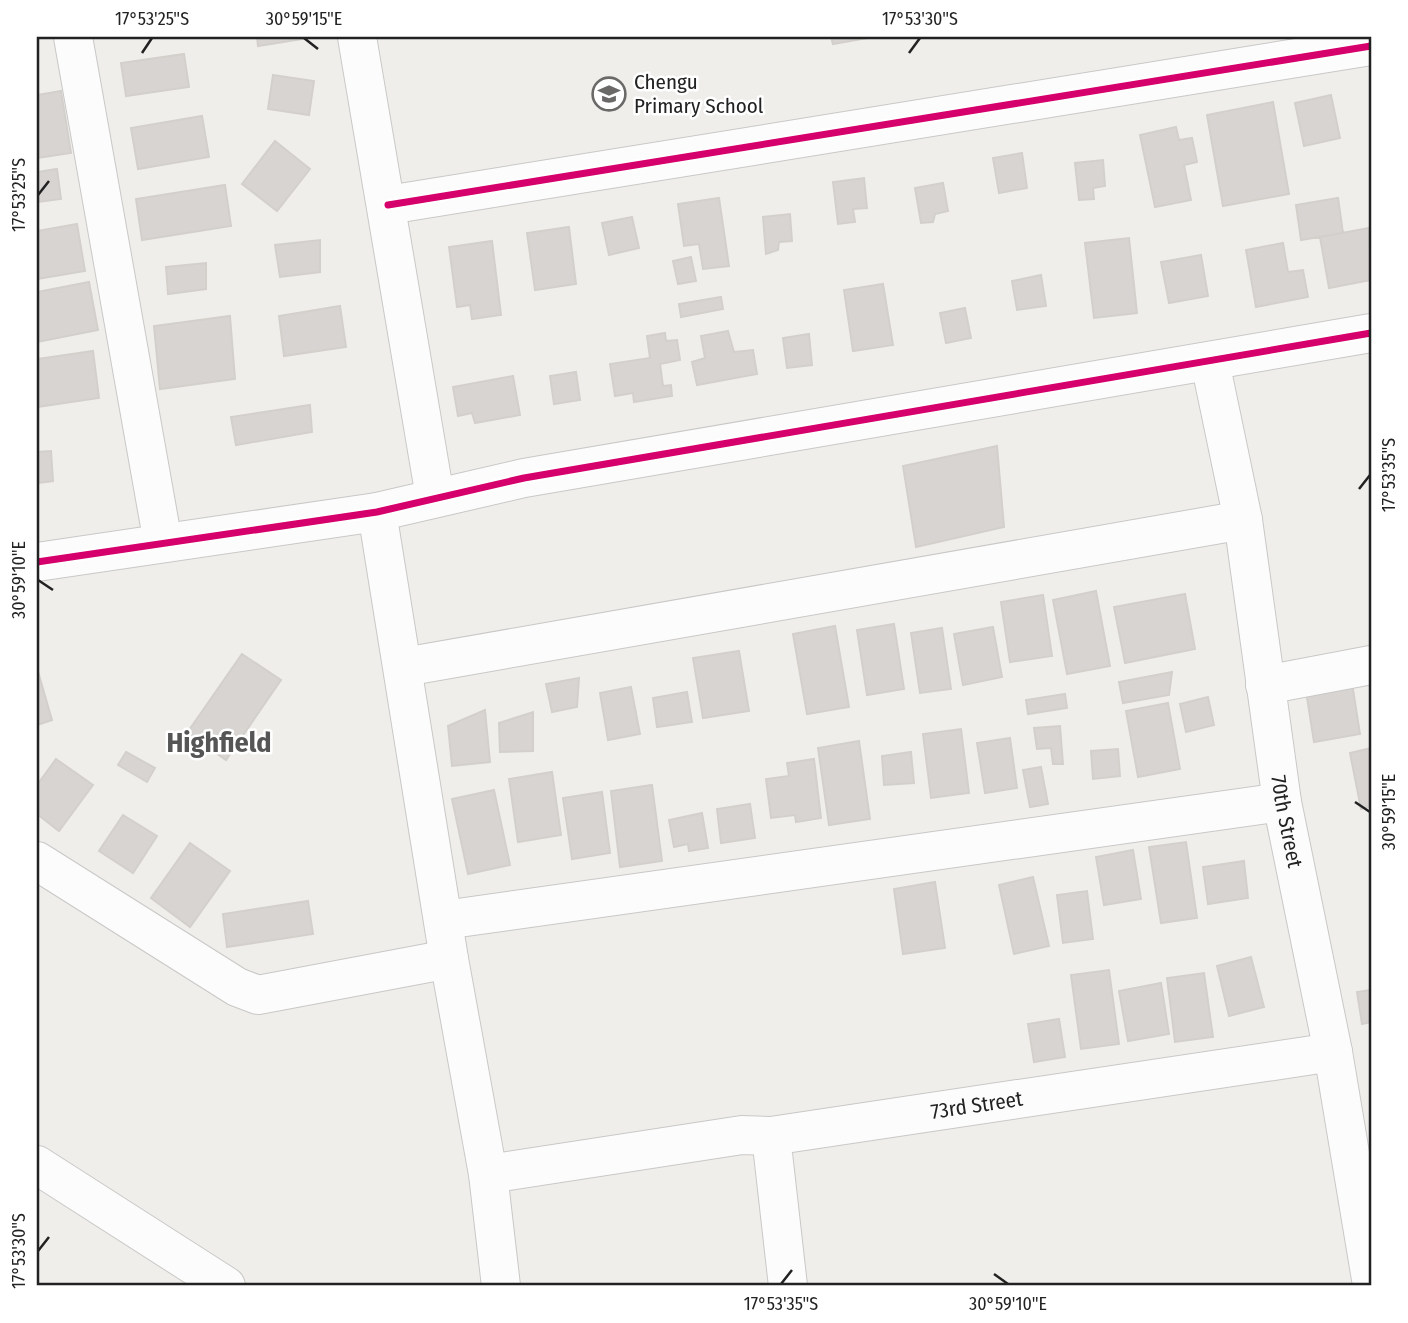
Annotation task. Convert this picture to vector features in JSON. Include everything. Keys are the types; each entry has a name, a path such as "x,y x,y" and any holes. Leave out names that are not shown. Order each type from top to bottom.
{"street":[{"path":"74,37 163,543"},
{"path":"357,37 388,205 435,497"},
{"path":"388,205 1371,46"},
{"path":"37,562 377,512 538,476 1371,333"},
{"name":"70th Street","path":"1210,362 1243,520 1282,802 1333,1052 1371,1279"},
{"path":"377,512 449,959 488,1174 500,1286"},
{"path":"404,667 1243,520"},
{"path":"1265,685 1371,665"},
{"path":"444,920 1282,802"},
{"path":"37,861 237,986 258,995 449,959"},
{"name":"73rd Street","path":"488,1174 743,1135 771,1136 1333,1052"},
{"path":"771,1136 788,1286"},
{"path":"37,1165 226,1286"}],"building":[{"path":"257,37 309,37 309,38 258,46"},
{"path":"831,37 873,37 833,44"},
{"path":"184,54 189,87 126,96 121,63"},
{"path":"273,75 314,81 309,115 268,109"},
{"path":"61,91 71,153 37,158 37,95"},
{"path":"1331,95 1340,138 1304,146 1295,103"},
{"path":"1273,102 1289,194 1223,206 1207,115"},
{"path":"202,116 209,157 138,169 131,128"},
{"path":"1176,127 1179,140 1192,138 1197,162 1184,165 1191,200 1155,207 1140,135"},
{"path":"275,141 310,169 277,211 242,184"},
{"path":"1022,153 1027,188 999,193 993,158"},
{"path":"1103,160 1105,186 1093,188 1094,199 1079,200 1075,163"},
{"path":"57,169 61,199 37,202 37,172"},
{"path":"864,178 867,208 853,209 855,222 838,224 833,182"},
{"path":"943,183 948,211 935,214 933,222 921,223 915,188"},
{"path":"225,185 231,226 142,240 136,199"},
{"path":"719,198 729,266 703,269 699,244 684,246 678,204"},
{"path":"1338,198 1343,233 1301,240 1296,205"},
{"path":"790,214 792,241 779,242 778,250 766,254 763,217"},
{"path":"632,217 639,248 609,255 602,223"},
{"path":"77,224 85,271 37,279 37,231"},
{"path":"569,227 576,284 535,290 527,233"},
{"path":"1369,228 1371,280 1329,288 1320,237"},
{"path":"1129,238 1137,313 1094,318 1085,243"},
{"path":"320,240 320,272 280,277 275,245"},
{"path":"492,241 501,315 472,319 470,305 457,307 449,247"},
{"path":"1283,243 1288,272 1303,270 1308,297 1256,307 1246,250"},
{"path":"1201,255 1208,296 1169,303 1161,262"},
{"path":"691,257 696,281 678,284 673,261"},
{"path":"206,263 206,289 168,294 166,267"},
{"path":"1041,275 1046,306 1017,310 1012,281"},
{"path":"89,282 98,330 37,342 37,292"},
{"path":"883,284 893,345 853,351 844,290"},
{"path":"721,297 723,309 681,317 679,304"},
{"path":"340,306 346,347 284,356 279,316"},
{"path":"965,308 971,338 946,343 940,313"},
{"path":"230,316 235,379 160,389 154,326"},
{"path":"728,331 734,352 753,350 757,374 697,385 692,362 705,358 701,336"},
{"path":"665,333 666,341 677,340 680,360 660,364 663,386 671,385 672,396 634,402 633,393 615,396 610,364 650,358 647,336"},
{"path":"809,334 812,365 787,368 783,338"},
{"path":"93,351 99,398 37,407 37,359"},
{"path":"576,372 580,400 554,404 550,376"},
{"path":"513,376 520,415 475,423 472,413 458,416 453,387"},
{"path":"310,405 312,432 236,445 231,417"},
{"path":"997,446 1004,527 916,547 903,466"},
{"path":"51,451 53,481 37,483 37,452"},
{"path":"1096,591 1110,666 1067,674 1053,600"},
{"path":"1185,594 1195,649 1125,663 1114,607"},
{"path":"1043,595 1052,656 1010,662 1001,602"},
{"path":"894,624 904,689 867,695 857,630"},
{"path":"835,626 849,707 807,714 793,634"},
{"path":"993,627 1002,677 963,685 954,634"},
{"path":"942,628 951,689 920,693 911,633"},
{"path":"739,651 749,711 703,718 693,658"},
{"path":"242,654 281,680 226,760 187,733"},
{"path":"37,668 52,720 37,725"},
{"path":"1172,672 1169,695 1123,703 1119,682"},
{"path":"579,678 577,707 552,712 546,684"},
{"path":"1352,683 1360,734 1314,742 1306,691"},
{"path":"631,687 640,734 608,740 600,693"},
{"path":"687,692 692,722 657,727 653,698"},
{"path":"1065,694 1067,708 1028,714 1026,700"},
{"path":"1208,697 1214,725 1186,732 1180,704"},
{"path":"1168,703 1180,769 1138,777 1126,711"},
{"path":"485,710 490,762 452,766 448,726"},
{"path":"533,712 533,751 500,752 499,723"},
{"path":"1060,726 1063,764 1053,764 1051,748 1037,749 1034,728"},
{"path":"961,729 969,793 931,798 923,734"},
{"path":"1010,738 1017,788 985,793 977,743"},
{"path":"859,741 870,819 829,825 818,748"},
{"path":"1371,748 1371,806 1361,809 1350,753"},
{"path":"1118,749 1120,776 1093,779 1091,751"},
{"path":"126,752 155,768 147,782 118,765"},
{"path":"911,752 914,783 884,785 882,756"},
{"path":"56,759 93,785 59,831 37,814 37,785"},
{"path":"814,759 821,818 796,822 795,815 771,818 766,779 789,776 787,763"},
{"path":"1041,767 1048,804 1030,807 1023,770"},
{"path":"552,772 561,835 518,842 509,779"},
{"path":"652,785 662,861 620,867 611,791"},
{"path":"494,790 510,865 468,874 452,799"},
{"path":"602,792 610,853 572,859 563,798"},
{"path":"750,804 755,838 721,843 717,809"},
{"path":"702,813 708,848 689,851 688,844 674,847 669,820"},
{"path":"123,815 157,836 133,873 99,851"},
{"path":"1186,842 1197,918 1161,923 1149,847"},
{"path":"190,843 230,871 190,927 151,898"},
{"path":"1133,850 1141,899 1104,905 1096,857"},
{"path":"1244,861 1248,898 1208,904 1203,867"},
{"path":"1033,877 1049,946 1014,954 999,885"},
{"path":"935,882 945,948 903,954 894,889"},
{"path":"1087,891 1093,939 1063,943 1057,895"},
{"path":"308,901 313,934 227,947 223,914"},
{"path":"1251,957 1264,1007 1229,1016 1217,966"},
{"path":"1109,970 1119,1044 1081,1049 1071,975"},
{"path":"1204,973 1213,1037 1175,1042 1167,978"},
{"path":"1161,983 1169,1034 1128,1041 1119,991"},
{"path":"1371,990 1371,1022 1362,1024 1357,992"},
{"path":"1059,1019 1065,1057 1034,1062 1028,1024"}],"cycle path":[{"path":"388,205 1371,46"},
{"path":"37,562 377,512 524,478 1371,333"}],"place":[{"name":"Chengu Primary School","path":"609,94"}],"district":[{"name":"Highfield","path":"219,742"}]}
